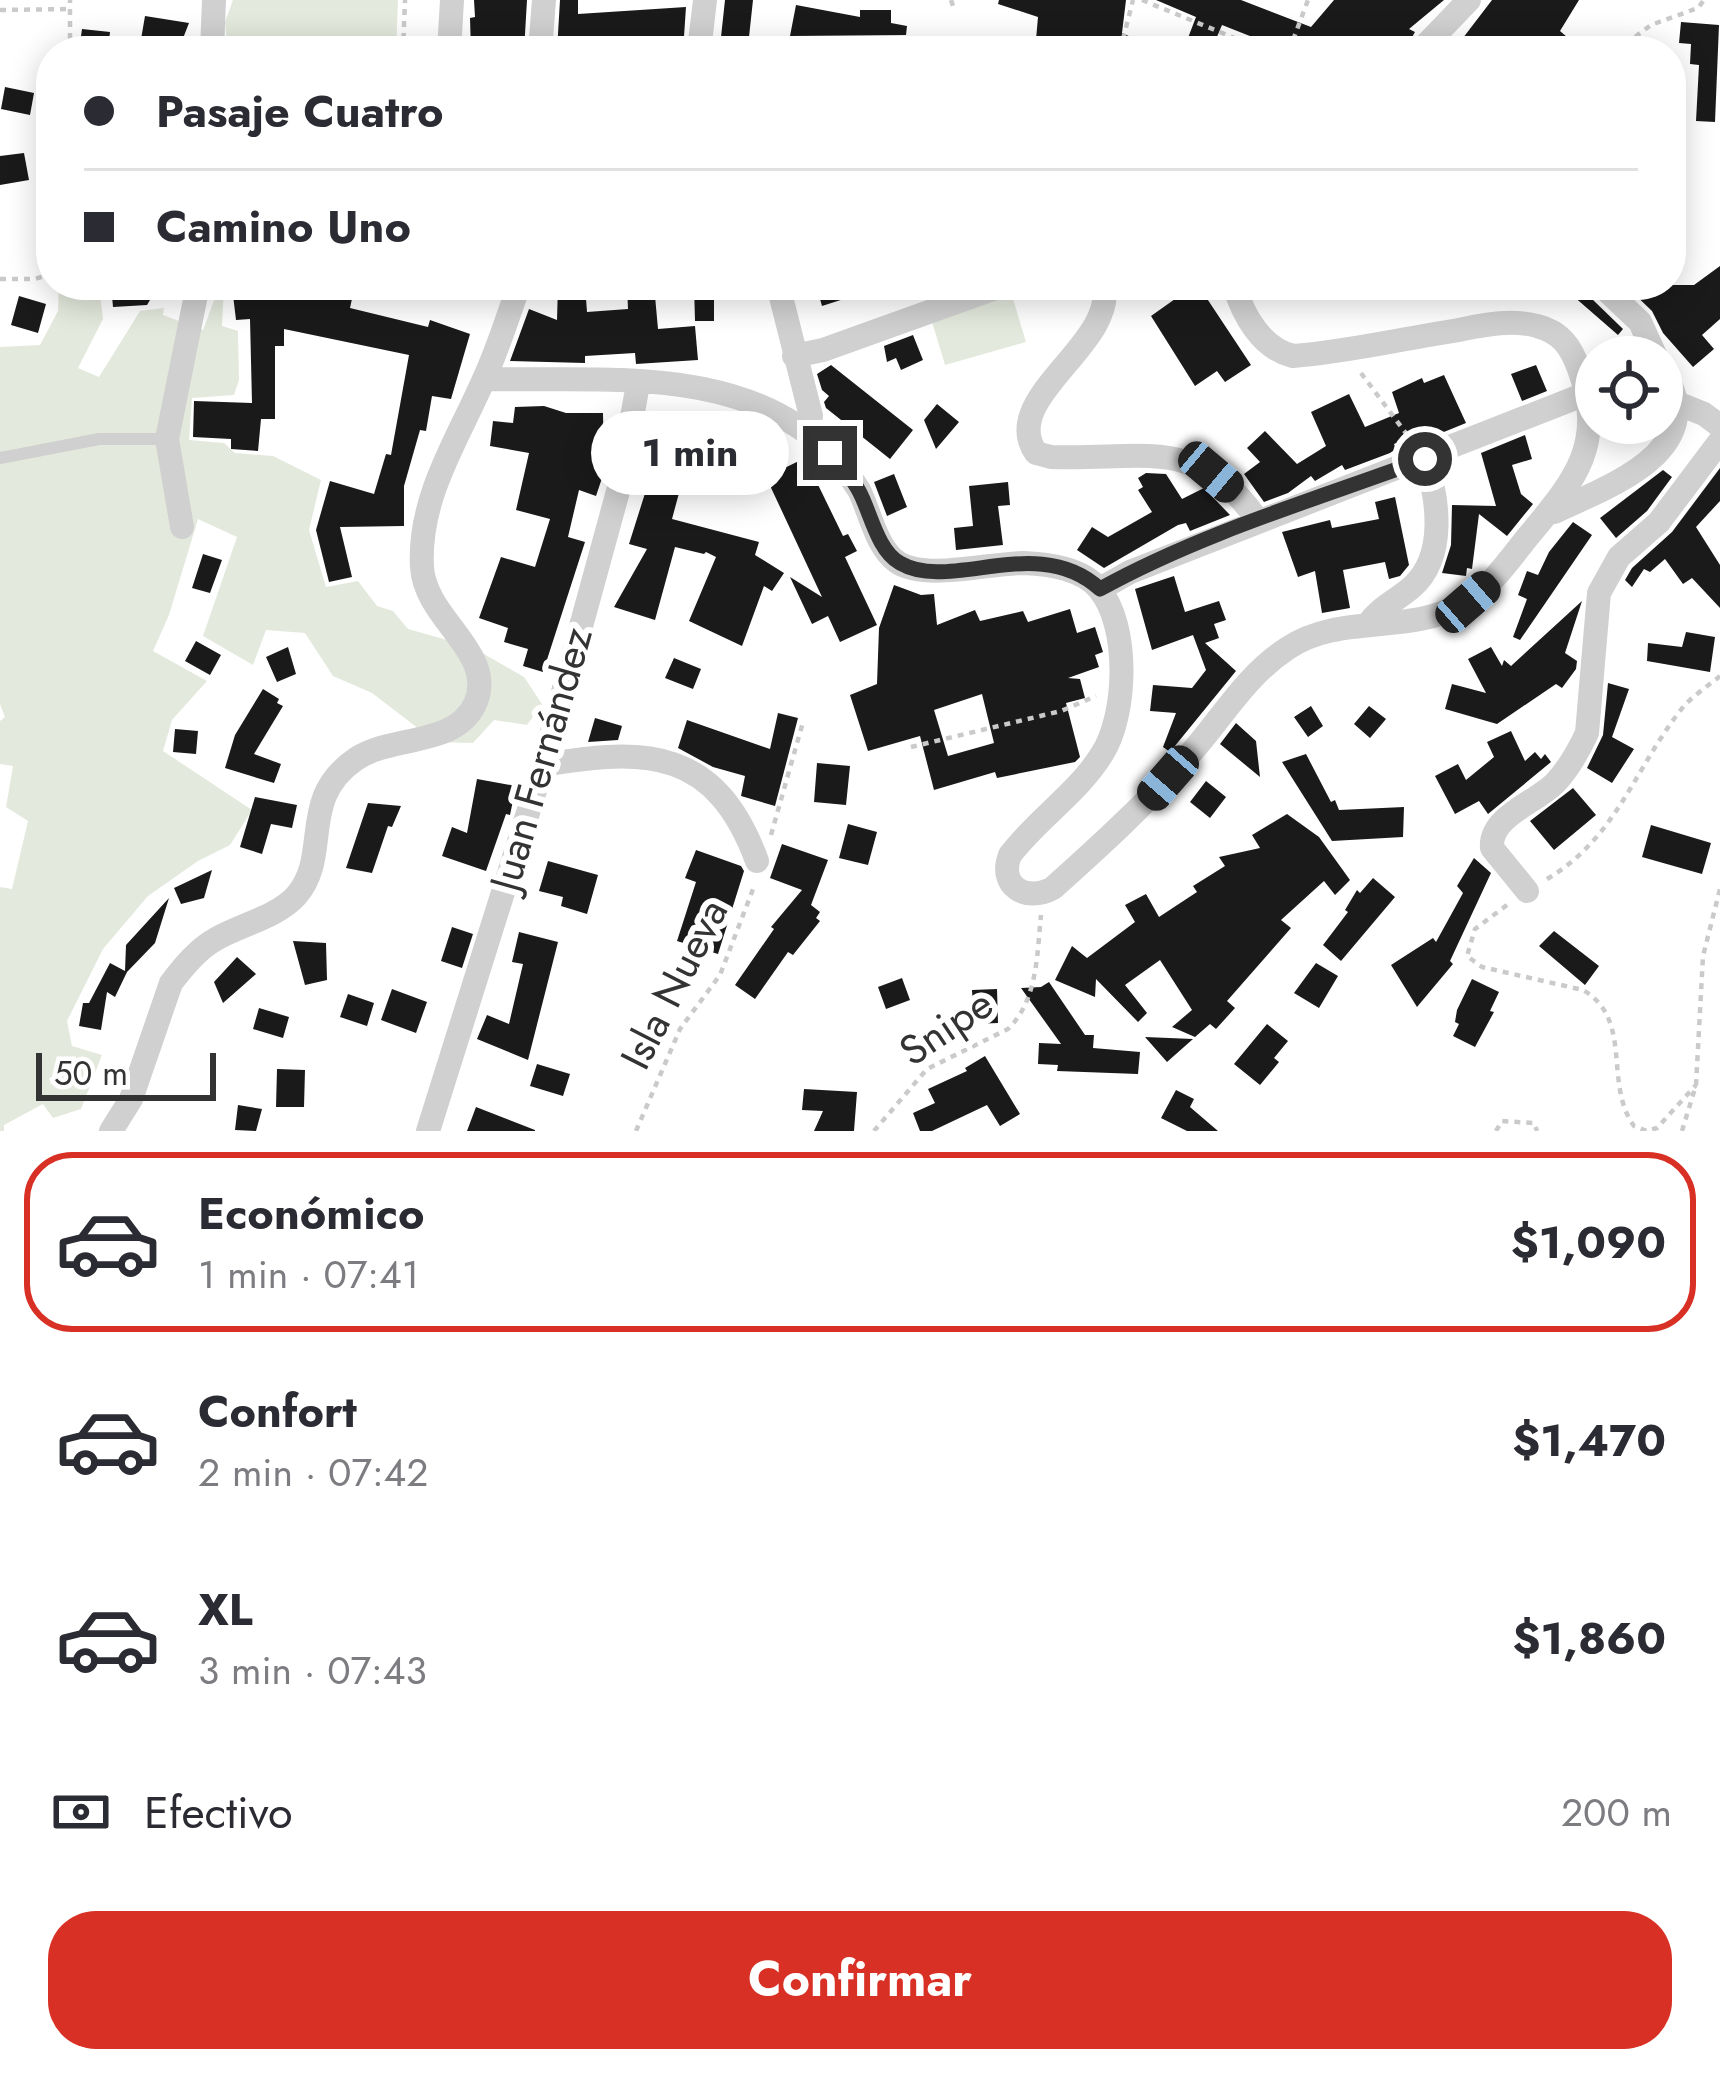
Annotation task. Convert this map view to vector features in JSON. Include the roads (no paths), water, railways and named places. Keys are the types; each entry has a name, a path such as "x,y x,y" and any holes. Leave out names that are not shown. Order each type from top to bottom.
{"street":[{"path":"213,36 214,0"},
{"path":"450,36 452,0"},
{"path":"541,36 544,0"},
{"path":"701,36 705,0"},
{"path":"1434,36 1469,0"},
{"path":"182,527 166,439 195,300"},
{"path":"111,1131 131,1099 171,983 183,967 211,942 296,896 308,871 318,811 338,773 388,744 443,732 465,720 475,706 481,673 441,617 426,588 422,566 436,482 484,379 513,300"},
{"path":"781,300 811,416 807,432"},
{"path":"794,356 824,350 962,300"},
{"path":"1107,300 1102,319 1030,416 1028,441 1036,453 1052,457 1171,456 1190,461 1234,491 1258,521"},
{"path":"1241,300 1254,327 1280,352 1294,356 1525,323 1561,337 1575,358"},
{"path":"1617,300 1640,322 1646,336"},
{"path":"484,379 705,388 747,399 807,432 848,474 885,549 896,561 929,571 1047,565 1071,570 1100,589 1115,622 1120,651 1118,714 1103,753 1089,772 1010,855 1005,867 1012,885 1022,893 1043,893 1141,809 1238,690 1290,646 1314,634 1368,624 1427,621 1468,602 1491,582 1563,496 1587,444"},
{"name":"Juan Fernández","path":"428,1131 542,765 620,484 638,383"},
{"path":"1100,589 1130,572 1575,398"},
{"path":"1683,406 1720,426"},
{"path":"1527,891 1490,840 1517,811 1554,785 1577,753 1587,733 1599,593 1619,557 1658,522 1720,441"},
{"path":"1546,515 1625,479 1664,444"},
{"path":"1368,624 1381,607 1413,586 1431,552 1438,517 1436,489 1425,459"},
{"path":"542,765 632,754 689,769 712,784 730,807 757,861"}],"lane":[{"path":"0,458 98,439 166,439"}]}
